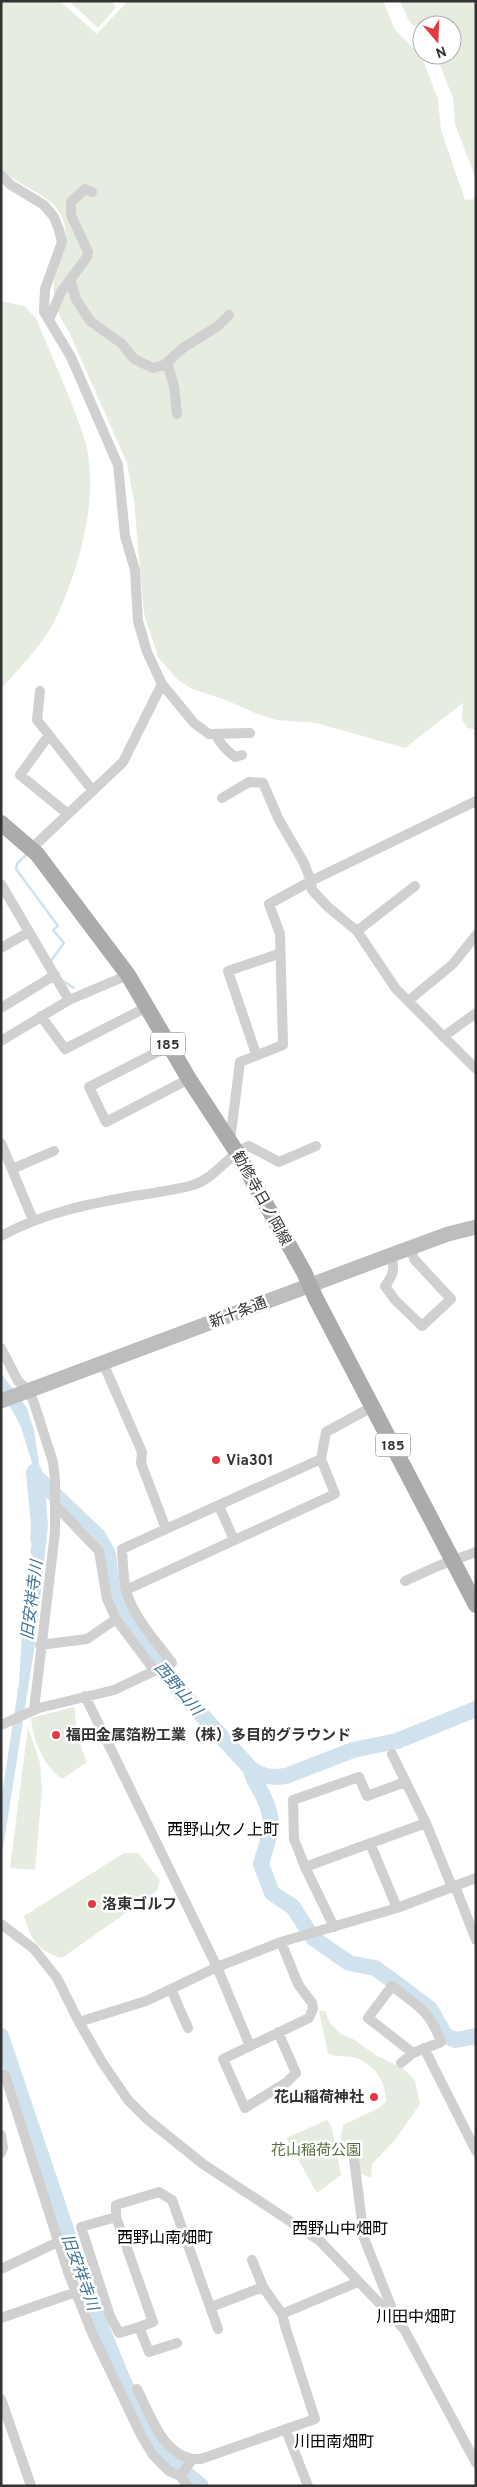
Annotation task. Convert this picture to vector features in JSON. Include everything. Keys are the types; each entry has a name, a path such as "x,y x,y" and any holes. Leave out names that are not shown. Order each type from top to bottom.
{"main road":[{"name":"勧修寺日ノ岡線","path":"1,823 32,848 128,975 189,1079 233,1146 309,1285 476,1605"},
{"name":"新十条通","path":"1,1401 309,1285 476,1227"}],"street":[{"path":"1,175 12,185 44,205 54,217 59,230 62,242 45,289 44,312 71,357 118,465 125,536 135,570 138,621 147,652 162,684 194,723 209,734 250,733"},
{"path":"49,320 61,292 87,257 88,252 71,215 70,205 85,189 92,192"},
{"path":"70,279 76,299 90,321 121,343 134,359 154,368 168,362 184,348 218,326 229,315"},
{"path":"168,362 174,386 177,414"},
{"path":"32,848 123,762 162,684"},
{"path":"40,691 37,720 93,791"},
{"path":"49,735 20,775 68,814"},
{"path":"216,735 224,748 232,755 235,757 242,755"},
{"path":"222,798 250,782 263,783 279,820 304,863 311,881 312,890 328,907 357,931 396,989 476,1069"},
{"path":"1,1236 33,1220 75,1207 195,1185 214,1174 233,1146 240,1062 282,1045 280,934 269,904 311,881 476,801"},
{"path":"357,931 415,886"},
{"path":"2,887 69,1000"},
{"path":"1,948 29,932"},
{"path":"408,1001 453,964 476,935"},
{"path":"256,1054 228,971 281,953"},
{"path":"1,1008 54,975"},
{"path":"1,1041 69,1000 128,975"},
{"path":"41,1016 65,1050 148,1007"},
{"path":"443,1037 476,1013"},
{"path":"169,1046 89,1087 106,1122 189,1079"},
{"path":"1,1144 33,1220"},
{"path":"233,1146 249,1146 279,1162 316,1146"},
{"path":"12,1169 54,1152"},
{"path":"391,1255 394,1267 393,1276 385,1286 395,1300 422,1326 451,1299 414,1259 411,1248"},
{"path":"1,1348 18,1381 26,1392 53,1462 55,1532 30,1712"},
{"path":"102,1363 142,1452 141,1463 166,1529"},
{"path":"126,1590 335,1494 321,1459 326,1432 372,1407"},
{"path":"4,1724 30,1712 85,1696 114,1690 170,1663 135,1611 126,1590 122,1549 321,1459"},
{"path":"55,1505 100,1551 106,1600 116,1619 156,1669"},
{"path":"219,1506 234,1540"},
{"path":"406,1581 476,1552"},
{"path":"40,1645 88,1639 116,1619"},
{"path":"85,1696 217,1967 250,2046"},
{"path":"392,1754 426,1823 476,1940"},
{"path":"334,1927 305,1867 294,1839 293,1800 359,1776 367,1796 405,1782"},
{"path":"305,1867 426,1823"},
{"path":"370,1843 398,1908"},
{"path":"79,2022 146,2000 217,1967 281,1942 398,1908 476,1878"},
{"path":"1,1924 34,1949 57,1978 79,2022 128,2100 147,2119 203,2164 320,2241 391,2314 404,2329 476,2463"},
{"path":"278,2032 296,2073 287,2082 245,2108 223,2059 278,2032 309,2018 313,2009 312,2003 298,1984 281,1942"},
{"path":"401,2063 413,2053 441,2042 434,2022 427,2013 392,1986 368,2018 413,2053"},
{"path":"171,1989 188,2028"},
{"path":"424,2048 475,2149"},
{"path":"1,2074 5,2075 58,2242 92,2333 142,2437 158,2460 169,2471 181,2475 188,2486"},
{"path":"1,2135 3,2148 1,2153"},
{"path":"354,2159 364,2238 391,2306 391,2314"},
{"path":"116,2217 81,2228 110,2316 119,2333 153,2322 116,2217 116,2205 159,2192 172,2200 218,2328"},
{"path":"1,2269 58,2242"},
{"path":"181,2475 190,2462 315,2419 282,2314 263,2287 252,2260"},
{"path":"282,2314 358,2282"},
{"path":"211,2306 263,2287"},
{"path":"1,2318 76,2292"},
{"path":"139,2327 149,2352 177,2343"},
{"path":"137,2389 170,2447 190,2462"},
{"path":"1,2399 31,2486"},
{"path":"286,2430 308,2486"}],"green space":[{"path":"1,1 60,1 97,34 125,4 122,1 383,1 395,30 412,46 412,65 425,65 438,99 441,130 465,200 476,199 476,730 468,728 462,720 463,703 405,748 316,723 277,720 192,689 178,680 158,657 144,613 134,501 127,463 55,302 53,288 65,240 64,223 56,207 42,195 8,175 1,168"},
{"path":"69,1 111,1 116,7 98,28"},
{"path":"400,1 476,1 476,179 455,124 453,98 440,65 462,65 462,15 412,15 412,24"},
{"path":"1,301 24,306 36,318 80,425 89,462 90,485 84,534 71,582 62,604 53,624 42,641 1,689"},
{"name":"福田金属箔粉工業（株）多目的グラウンド","path":"73,1707 78,1737 87,1762 62,1779 49,1767 40,1752 31,1718"},
{"path":"28,1727 40,1763 42,1790 35,1870 10,1868"},
{"name":"洛東ゴルフ","path":"124,1853 138,1853 160,1880 157,1891 62,1958 41,1948 33,1938 24,1916"},
{"path":"319,2011 325,2011 330,2023 341,2034 353,2039 377,2056 404,2069 415,2081 420,2104 395,2140 372,2164 371,2178 360,2173 355,2149 340,2139 343,2125 379,2108 386,2102 382,2081 374,2070 363,2061 353,2057 328,2053"},
{"name":"花山稲荷公園","path":"327,2120 332,2128 341,2175 317,2193 286,2138"}],"water":[{"path":"1,1373 27,1408 34,1430 39,1464 44,1477 48,1526 35,1644 1,1861 1,1801 19,1683 23,1614 33,1557 30,1552 33,1538 38,1535 39,1486 21,1427 1,1390"}],"waterway":[{"path":"27,854 17,864 16,869 58,926 53,930 64,943 50,962"},
{"path":"63,981 74,988"},
{"name":"旧安祥寺川","path":"34,1472 39,1525 38,1539"},
{"name":"西野山川","path":"35,1476 98,1536 108,1554 112,1588 124,1619 179,1690 251,1769 270,1816 270,1831 261,1864 272,1893 293,1907 313,1938 349,1963 375,1968 430,2009 446,2036 456,2040 476,2036"},
{"path":"251,1769 268,1776 286,1776 353,1750 397,1741 476,1709"},
{"name":"旧安祥寺川","path":"1,2036 88,2295 124,2383 155,2442 171,2461 201,2486"}],"place":[{"name":"Via301","path":"216,1460"},
{"name":"福田金属箔粉工業（株）多目的グラウンド","path":"56,1735"},
{"name":"洛東ゴルフ","path":"92,1904"},
{"name":"花山稲荷神社","path":"374,2097"}],"district":[{"name":"西野山欠ノ上町","path":"223,1829"},
{"name":"西野山中畑町","path":"340,2228"},
{"name":"西野山南畑町","path":"165,2237"},
{"name":"川田中畑町","path":"416,2316"},
{"name":"川田南畑町","path":"334,2441"}]}
